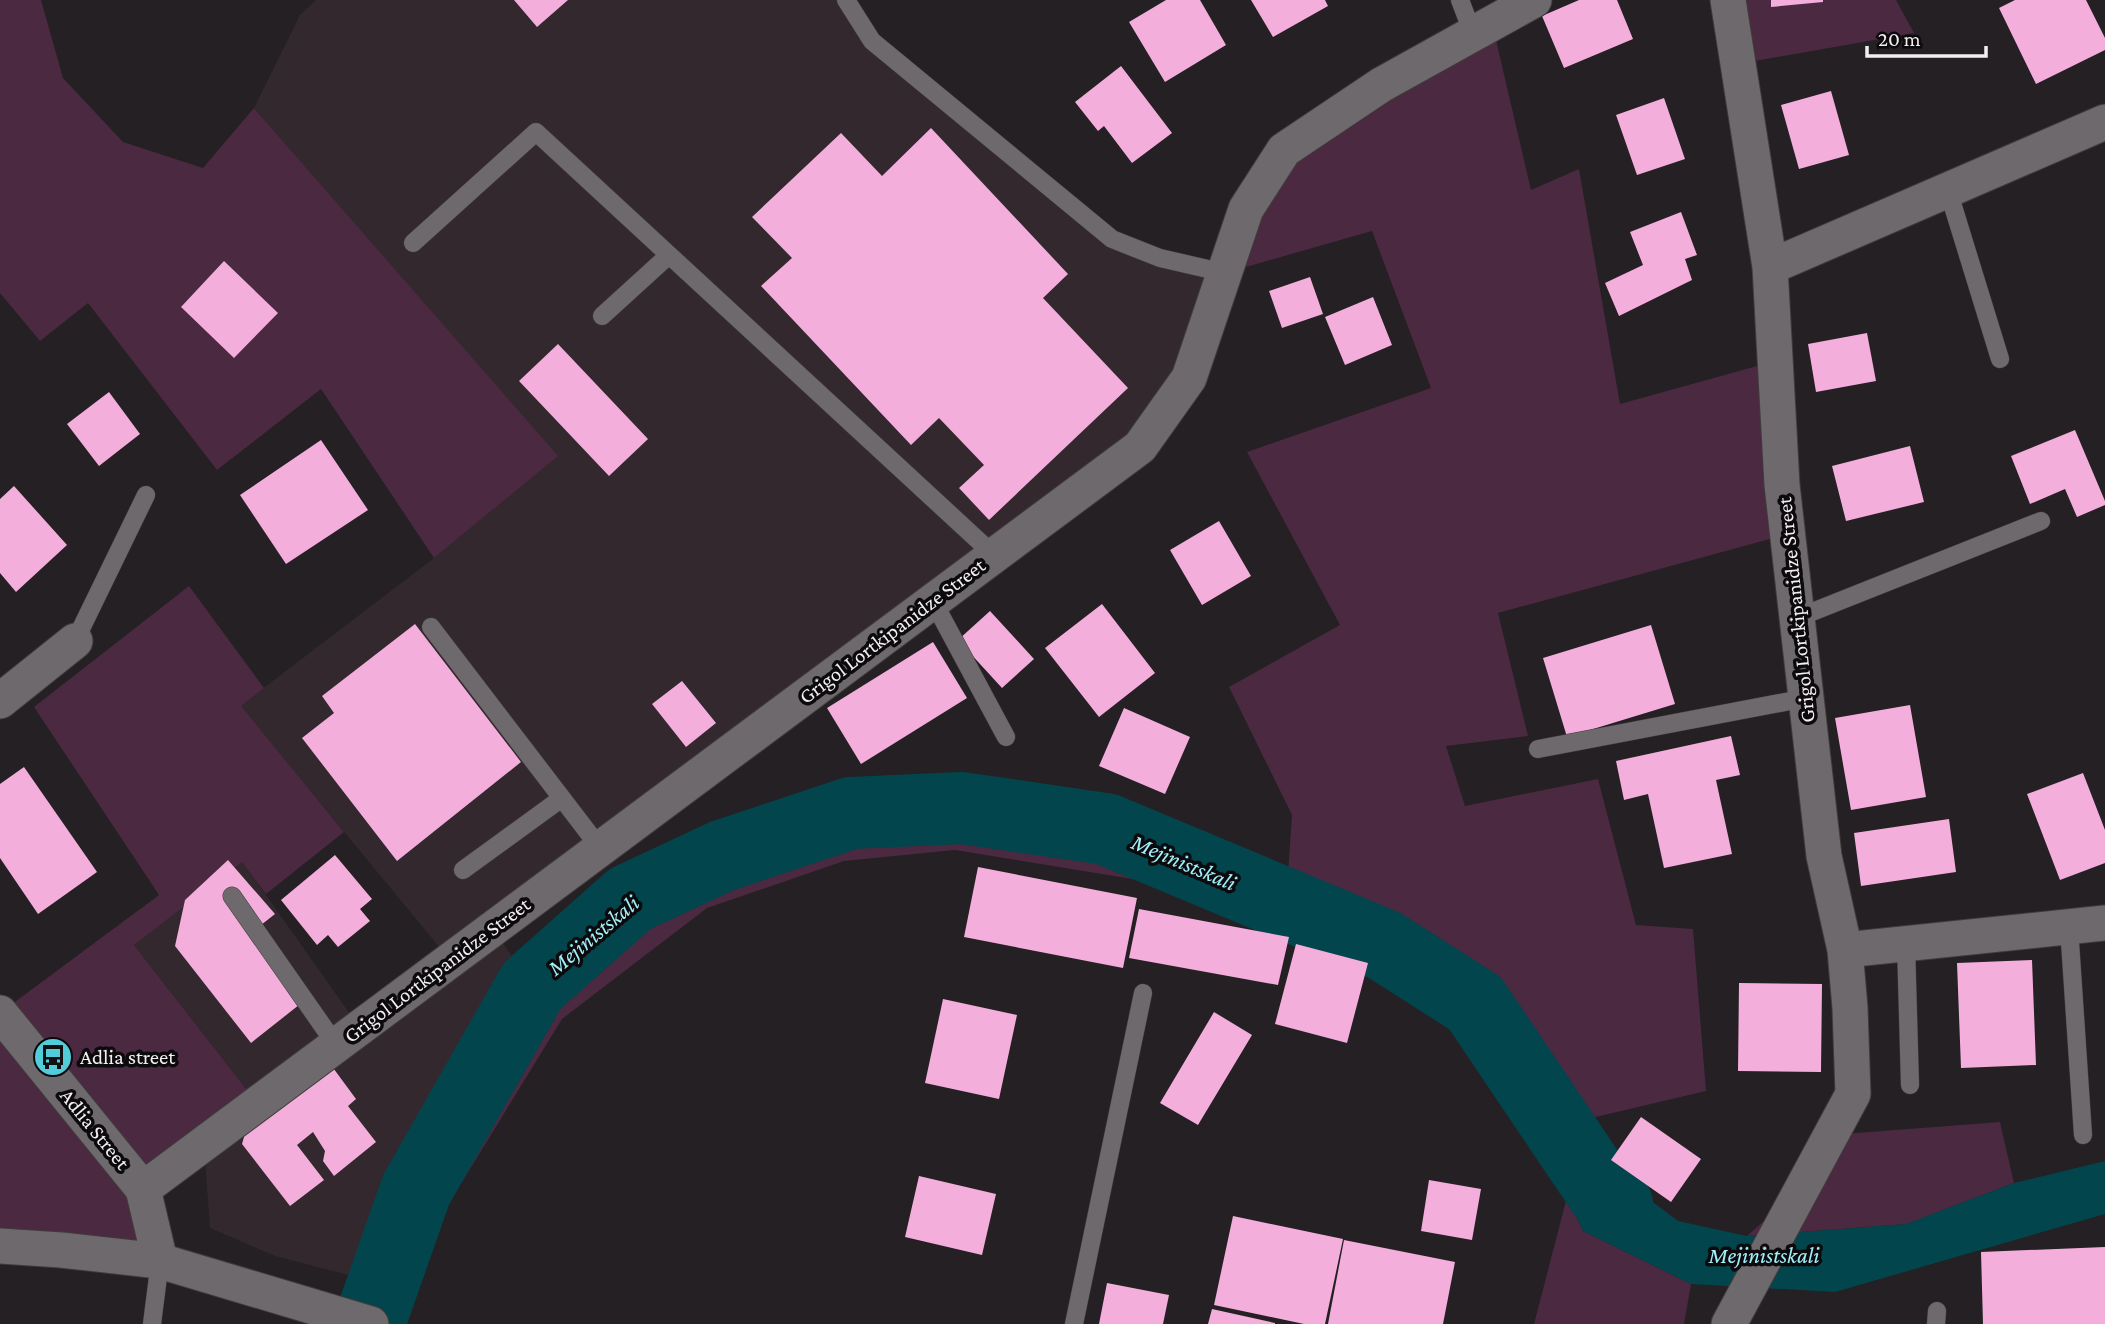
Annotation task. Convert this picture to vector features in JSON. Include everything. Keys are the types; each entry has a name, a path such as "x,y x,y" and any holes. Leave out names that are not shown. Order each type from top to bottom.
{"street":[{"name":"Grigol Lortkipanidze Street","path":"143,1189 1140,447 1189,378 1246,209 1284,150 1381,85 1534,0"},
{"name":"Grigol Lortkipanidze Street","path":"1728,0 1770,267 1782,485 1824,856 1845,950 1853,1094 1729,1324"},
{"path":"1770,267 2105,122"},
{"path":"0,701 75,641"},
{"path":"1845,950 2105,923"},
{"name":"Adlia Street","path":"0,1013 143,1189 160,1261"},
{"path":"0,1246 160,1261 371,1324"}],"lane":[{"path":"846,0 872,41 1112,239 1160,257 1225,273"},
{"path":"1460,0 1473,34"},
{"path":"413,243 536,132 994,555"},
{"path":"1948,190 2000,359"},
{"path":"602,316 669,255"},
{"path":"75,641 146,495"},
{"path":"1797,618 2041,521"},
{"path":"933,600 1006,737"},
{"path":"431,627 600,848"},
{"path":"1538,749 1806,698"},
{"path":"463,870 562,798"},
{"path":"232,896 336,1045"},
{"path":"2069,927 2083,1135"},
{"path":"1906,944 1910,1085"},
{"path":"1074,1324 1143,993"},
{"path":"152,1324 160,1261"}],"shaded area":[{"path":"0,0 41,0 63,78 123,142 203,168 254,108 558,456 434,558 321,389 217,470 88,303 40,341 0,293"},
{"path":"316,0 846,0 872,41 1112,239 1225,273 1140,447 450,960 240,706 434,558 557,456 254,108 300,15"},
{"path":"1728,0 1896,0 1914,33 1738,64"},
{"path":"1492,23 1531,190 1579,169 1620,404 1775,361 1788,534 1498,613 1528,736 1446,746 1465,806 1598,779 1636,925 1693,929 1706,1091 1536,1131 1475,1003 1384,946 1286,904 1292,815 1229,687 1340,625 1247,452 1431,388 1372,231 1225,273 1284,150"},
{"path":"189,586 264,688 241,706 344,832 266,894 242,862 134,945 258,1104 143,1189 160,1261 0,1246 0,1013 159,895 34,707"},
{"path":"962,808 1106,829 1286,904 955,850 844,861 707,908 562,1019 430,1234 383,1284 416,1190 532,986 630,899 722,856 851,813"},
{"path":"242,861 360,1028 258,1104 134,945"},
{"path":"497,934 532,986 416,1190 383,1284 275,1256 210,1228 205,1160"},
{"path":"2000,1122 2014,1183 1907,1224 1747,1236 1802,1187 1830,1135"},
{"path":"1567,1197 1583,1231 1691,1284 1684,1324 1534,1324"}],"water":[{"path":"1580,1120 1612,1171 1678,1221 1747,1236 1906,1224 2014,1183 2105,1161 2105,1214 1835,1292 1691,1284 1583,1231 1536,1131"}],"building":[{"path":"514,0 568,0 537,27"},
{"path":"1166,0 1200,0 1226,45 1165,82 1129,22"},
{"path":"1251,0 1325,0 1328,6 1273,37"},
{"path":"1579,0 1617,0 1633,39 1564,68 1542,16"},
{"path":"1771,0 1823,0 1823,2 1771,7"},
{"path":"2015,0 2086,0 2105,38 2105,50 2036,84 1999,8"},
{"path":"1121,66 1172,133 1132,163 1104,126 1098,131 1075,102"},
{"path":"1831,91 1849,155 1799,169 1781,105"},
{"path":"1664,98 1685,159 1637,175 1616,115"},
{"path":"931,128 1068,274 1043,298 1128,388 989,520 959,488 984,465 939,418 911,445 761,286 792,258 752,217 841,133 882,176"},
{"path":"1681,212 1697,255 1685,259 1692,280 1619,316 1605,283 1643,265 1630,232"},
{"path":"224,261 278,313 234,358 181,307"},
{"path":"1310,277 1323,314 1282,328 1269,291"},
{"path":"1373,297 1392,345 1345,365 1325,317"},
{"path":"1867,333 1876,381 1816,392 1808,344"},
{"path":"558,344 648,439 609,476 519,381"},
{"path":"109,392 140,434 99,466 67,424"},
{"path":"2075,430 2105,501 2105,505 2077,517 2065,489 2030,504 2011,456"},
{"path":"321,440 368,510 286,564 240,495"},
{"path":"1910,446 1924,502 1846,521 1832,466"},
{"path":"14,486 67,545 16,592 0,573 0,499"},
{"path":"1219,521 1251,576 1202,605 1170,550"},
{"path":"1102,604 1155,673 1099,717 1045,648"},
{"path":"990,611 1034,659 1002,688 958,640"},
{"path":"415,624 521,762 397,861 302,738 334,713 322,696"},
{"path":"1651,625 1675,704 1567,737 1543,658"},
{"path":"933,642 967,698 861,764 827,708"},
{"path":"682,681 716,723 686,747 652,704"},
{"path":"1910,705 1926,797 1851,810 1835,718"},
{"path":"1124,708 1190,737 1165,794 1099,766"},
{"path":"1731,736 1740,775 1716,780 1732,854 1664,868 1648,794 1624,800 1616,761"},
{"path":"24,767 97,872 38,914 0,858 0,784"},
{"path":"2083,773 2105,830 2105,863 2060,880 2027,794"},
{"path":"1949,819 1956,872 1861,886 1854,833"},
{"path":"335,855 372,899 360,909 370,921 338,947 328,935 317,945 281,900"},
{"path":"228,860 275,914 256,929 309,997 251,1043 175,946 185,900"},
{"path":"978,867 1137,898 1123,968 964,937"},
{"path":"1139,909 1289,937 1278,985 1129,958"},
{"path":"1296,944 1368,963 1347,1043 1275,1024"},
{"path":"2032,960 2036,1065 1961,1068 1957,963"},
{"path":"1739,983 1822,984 1821,1072 1738,1071"},
{"path":"943,999 1017,1015 999,1099 925,1083"},
{"path":"1214,1012 1252,1035 1198,1125 1160,1103"},
{"path":"328,1061 356,1099 348,1106 376,1142 334,1176 323,1161 325,1151 313,1132 297,1145 324,1180 290,1206 242,1144 248,1123"},
{"path":"1641,1117 1701,1159 1671,1202 1611,1160"},
{"path":"919,1176 996,1194 982,1255 905,1237"},
{"path":"1429,1180 1481,1189 1472,1240 1421,1231"},
{"path":"1233,1216 1343,1239 1325,1324 1304,1324 1214,1305"},
{"path":"1344,1240 1455,1262 1443,1324 1328,1324"},
{"path":"2105,1247 2105,1324 1983,1324 1981,1252"},
{"path":"1107,1283 1169,1295 1163,1324 1099,1324"},
{"path":"1212,1309 1275,1323 1275,1324 1208,1324"}],"waterway":[{"name":"Mejinistskali","path":"369,1324 416,1190 532,986 630,899 722,856 851,813 962,808 1106,829 1384,945 1475,1003 1605,1196 1617,1204"}],"place":[{"name":"Adlia street","path":"53,1057"}]}
